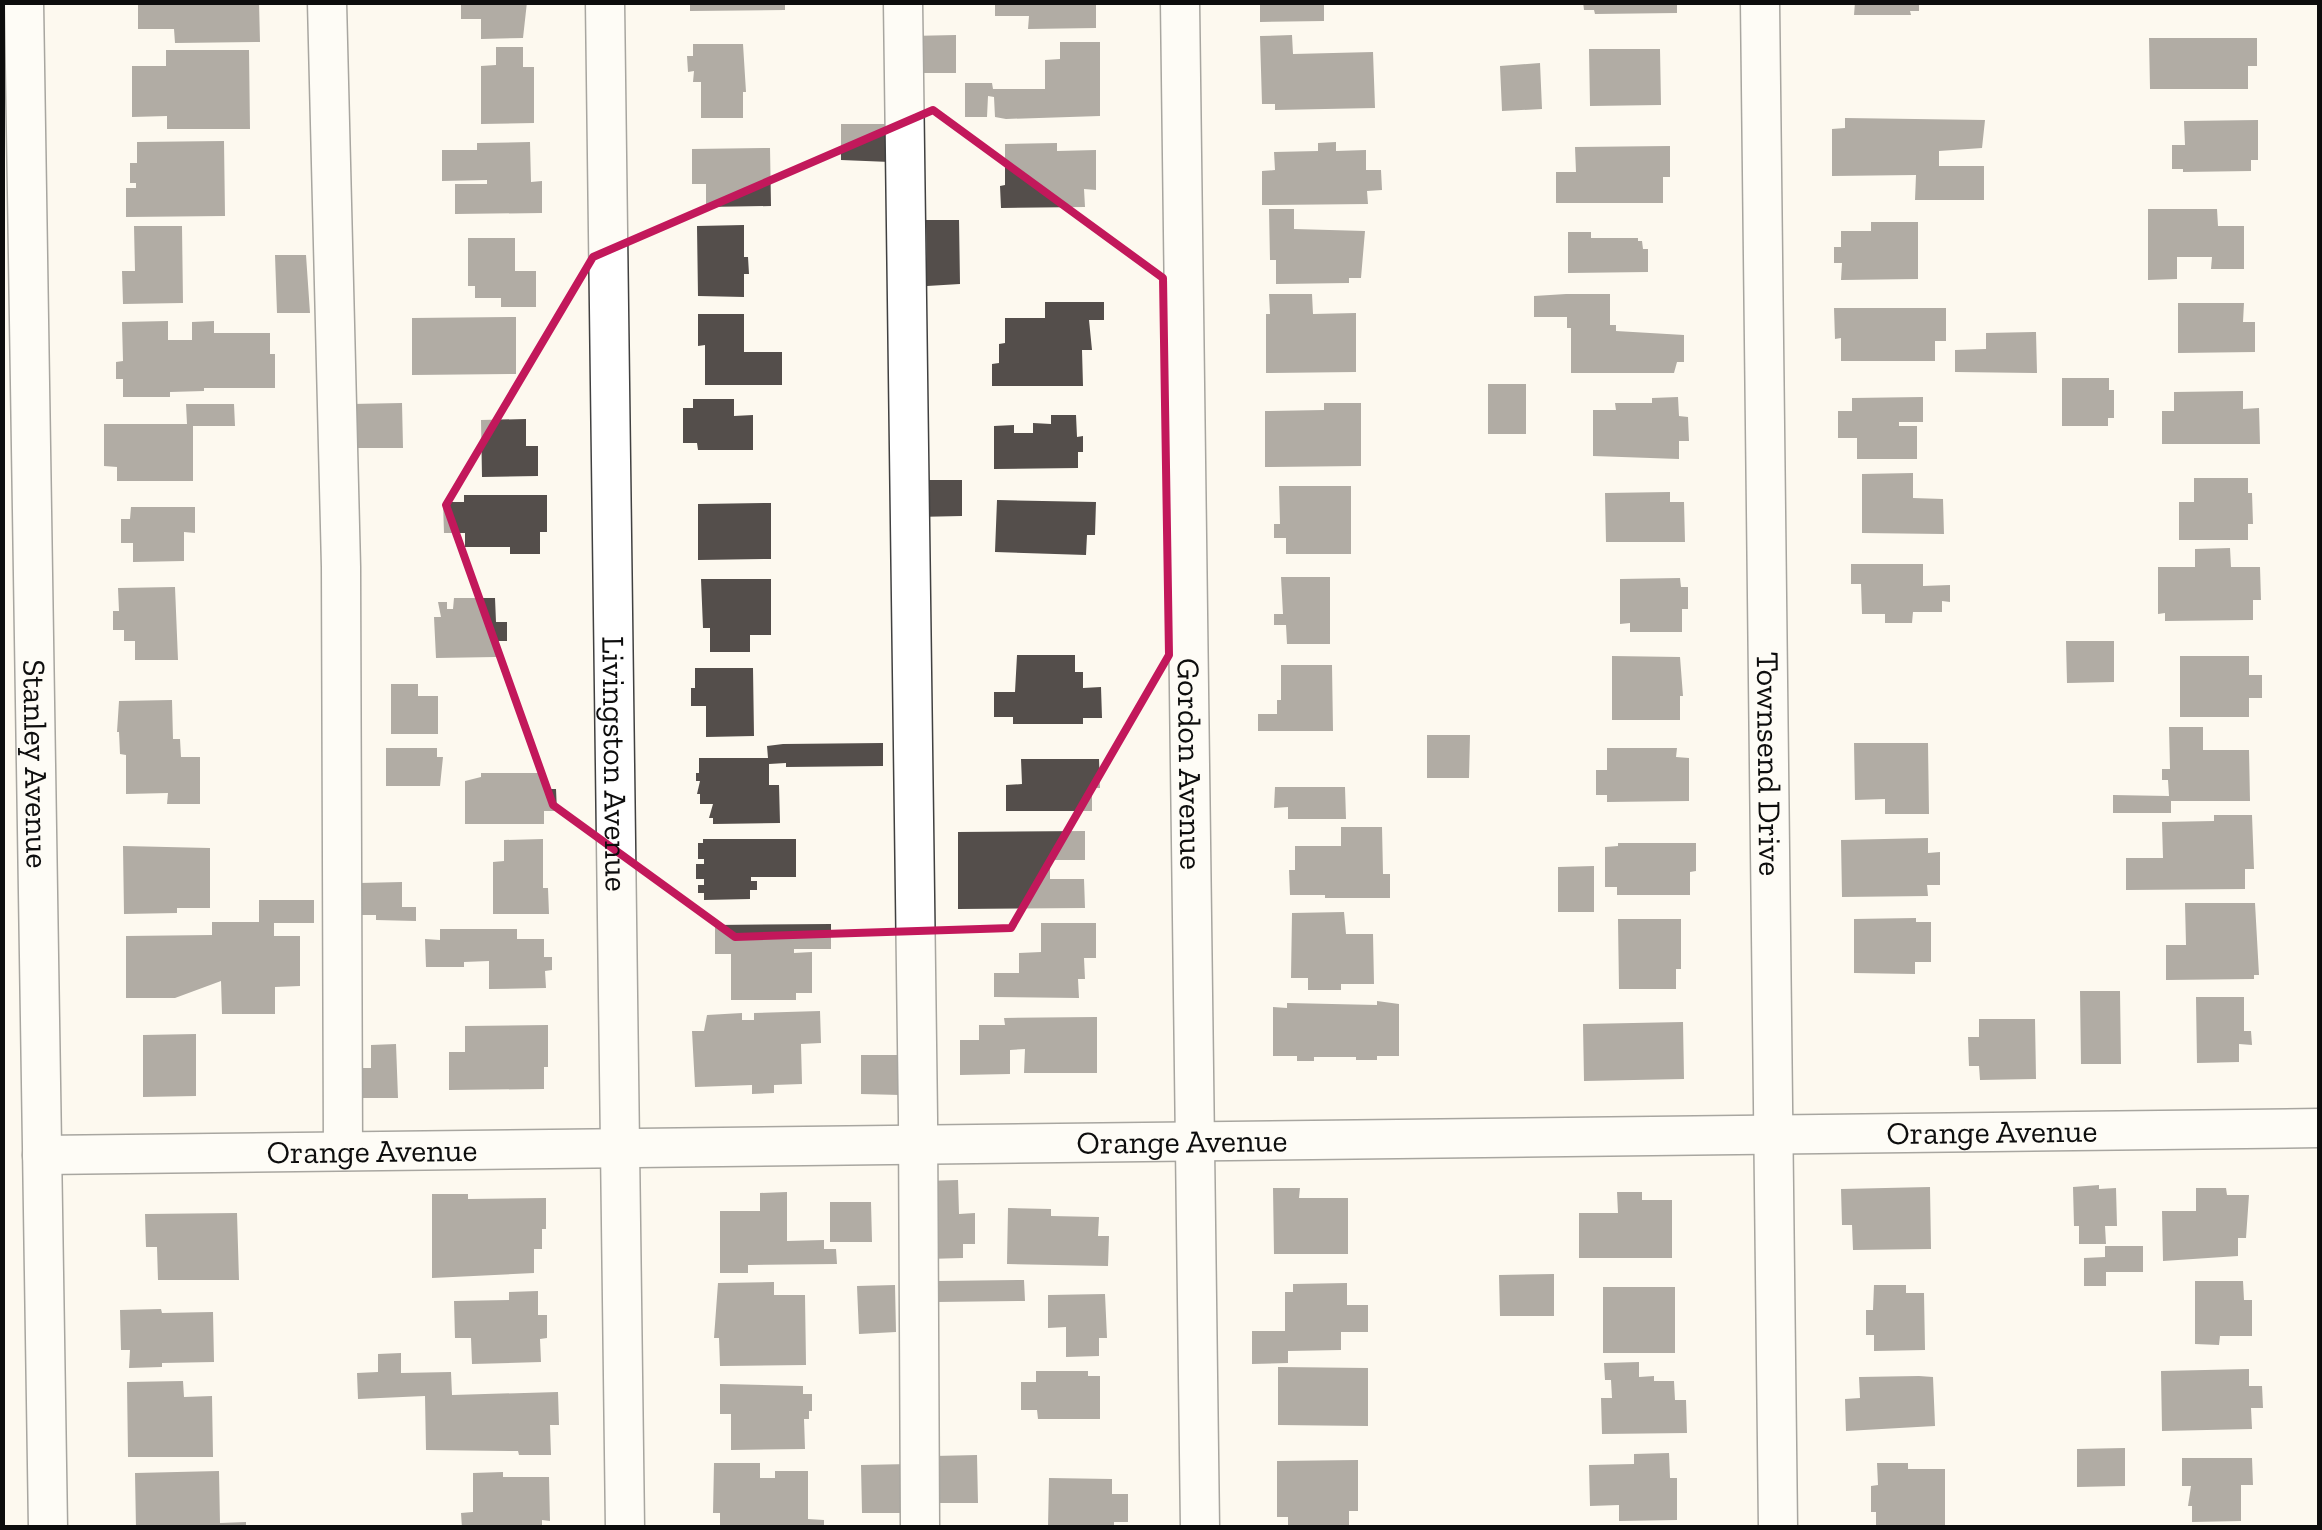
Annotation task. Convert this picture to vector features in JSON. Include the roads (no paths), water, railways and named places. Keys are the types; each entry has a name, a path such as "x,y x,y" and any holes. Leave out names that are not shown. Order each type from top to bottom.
{"street":[{"name":"Stanley Avenue","path":"24,2 18,629 42,1154 48,1528"},
{"path":"327,2 341,567 343,1151"},
{"name":"Livingston Avenue","path":"605,2 626,1528"},
{"path":"903,2 920,1528"},
{"name":"Gordon Avenue","path":"1180,2 1200,1528"},
{"name":"Townsend Drive","path":"1760,2 1778,1528"},
{"name":"Orange Avenue","path":"42,1154 2320,1128"}]}
